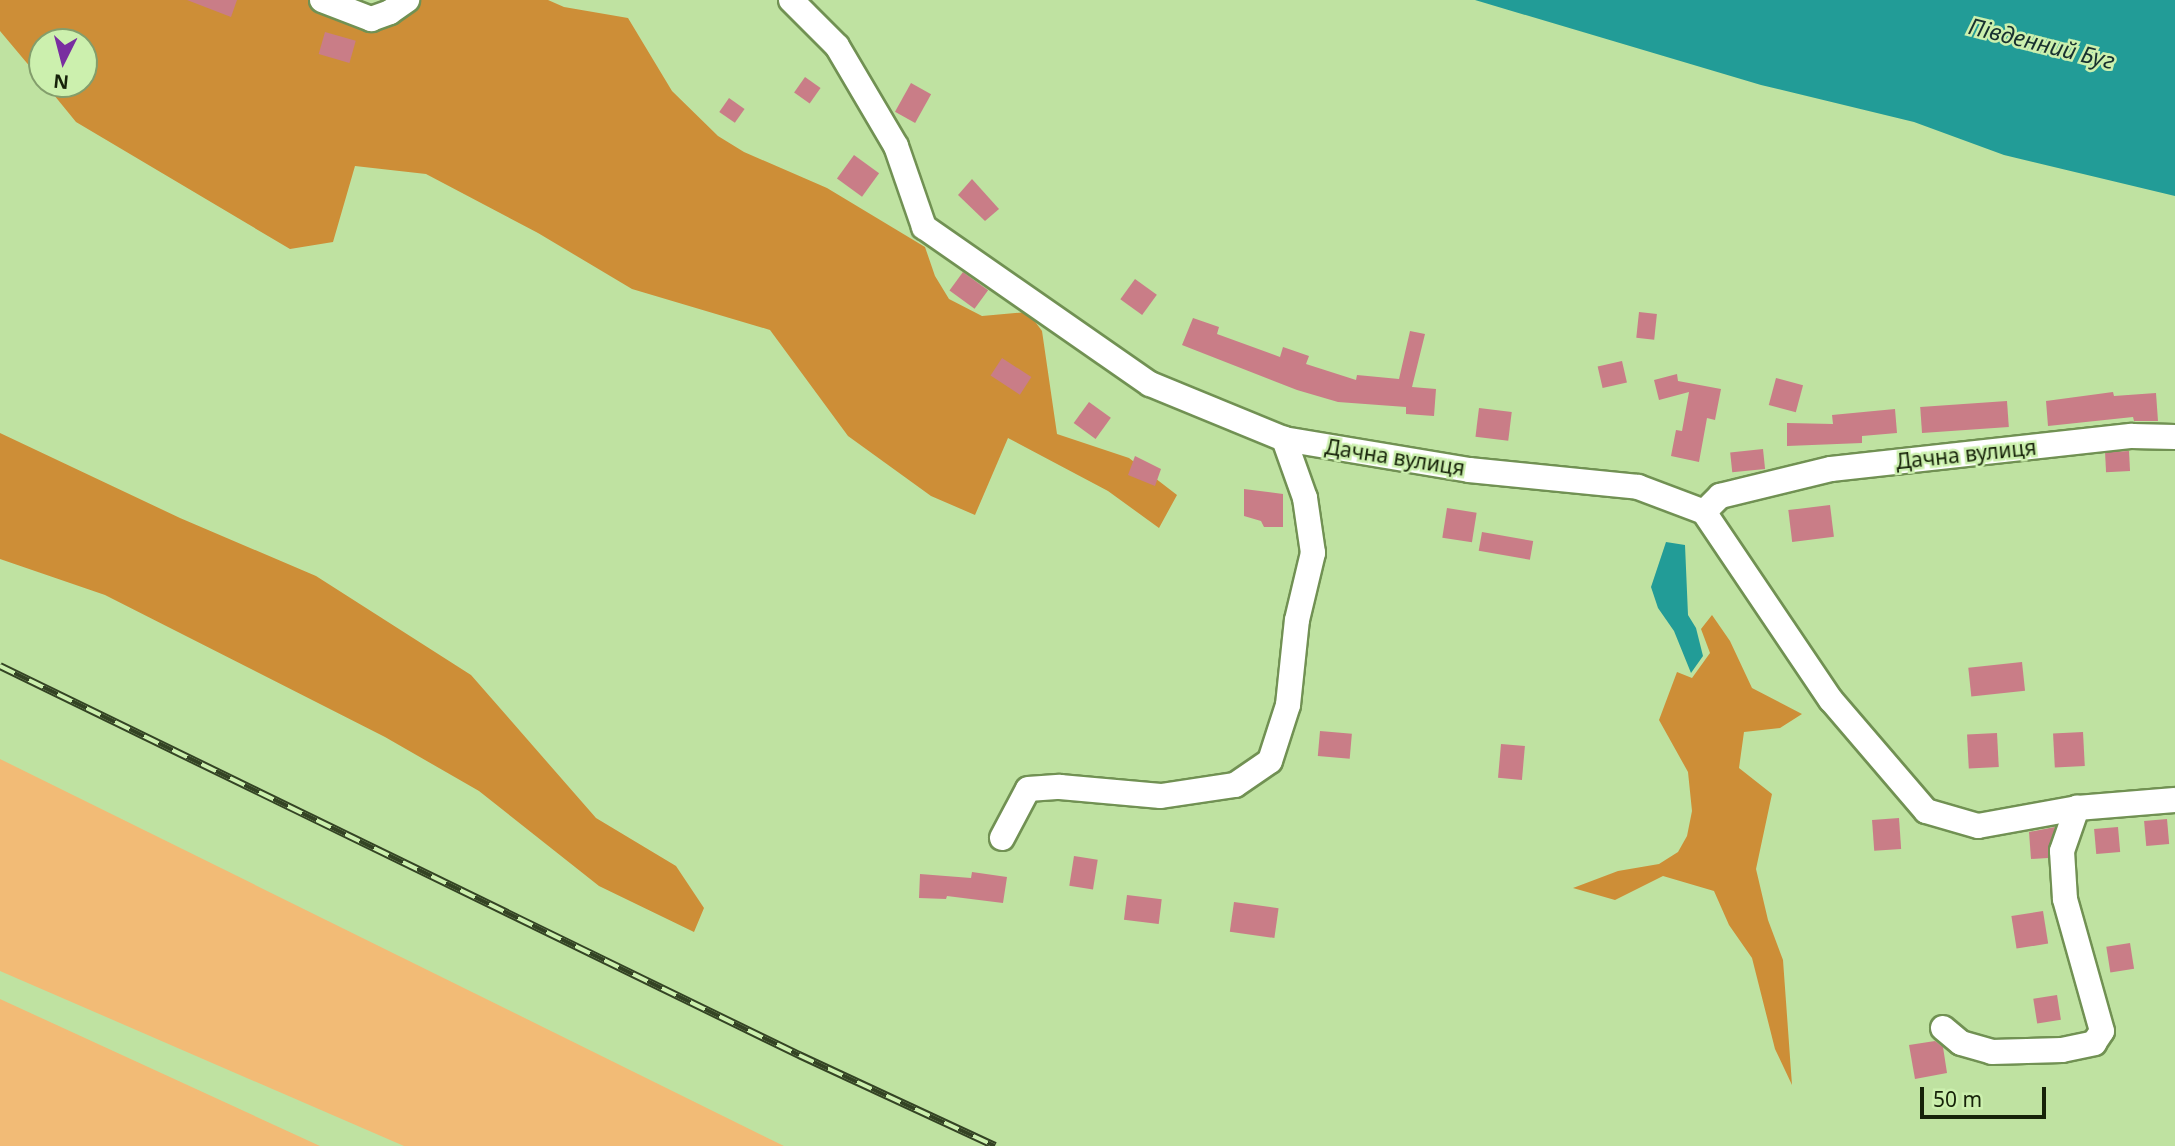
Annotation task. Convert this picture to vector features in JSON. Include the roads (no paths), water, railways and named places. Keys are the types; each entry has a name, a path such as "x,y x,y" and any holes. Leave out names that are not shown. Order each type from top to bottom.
{"street":[{"path":"322,0 371,19 390,12 407,0"},
{"name":"Дачна вулиця","path":"791,0 836,46 896,146 925,226 1150,384 1284,439 1469,470 1638,487 1704,512 1720,496 1831,469 2132,436 2175,437"},
{"path":"1002,838 1028,789 1060,788 1161,796 1235,785 1270,761 1288,705 1297,620 1313,553 1305,498 1284,439"},
{"path":"1704,512 1831,700 1926,810 1978,826 2077,808 2175,800"},
{"path":"1943,1028 1961,1043 1992,1052 2062,1050 2094,1043 2102,1031 2065,899 2062,852 2077,808"}],"water":[{"name":"Південний Буг","path":"1475,0 2175,0 2175,196 2004,155 1914,122 1761,85"},
{"path":"1666,542 1685,545 1688,615 1696,628 1703,656 1691,673 1674,631 1658,608 1651,587"}],"railway":[{"path":"0,666 799,1055 995,1146"}]}
